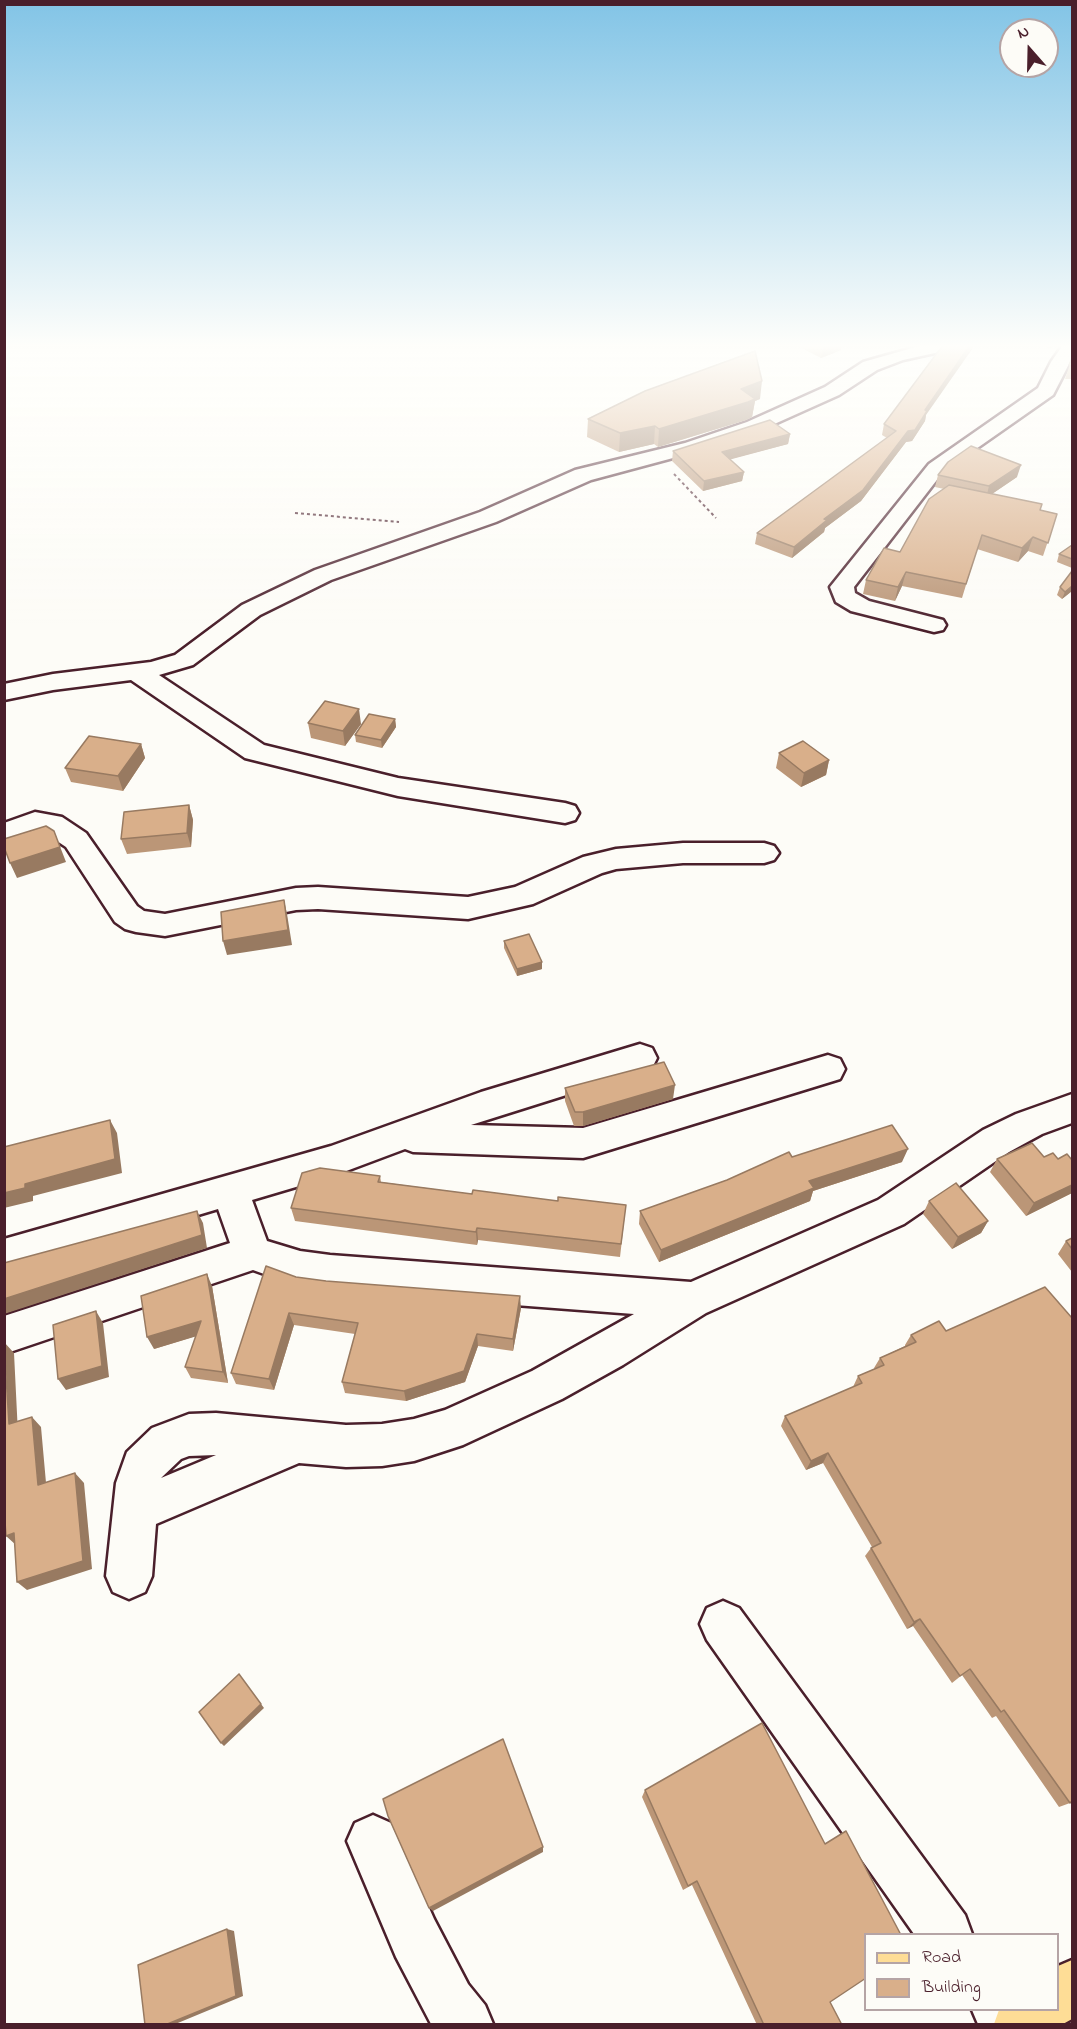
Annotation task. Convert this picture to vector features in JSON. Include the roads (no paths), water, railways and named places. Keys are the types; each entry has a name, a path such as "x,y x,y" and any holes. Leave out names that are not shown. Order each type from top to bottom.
{"main road":[{"path":"1059,1997 1072,1987"},
{"path":"1021,2025 1040,2011"}],"street":[{"path":"4,692 53,682 137,672 184,660 238,619 299,586 355,562 488,517 583,475 713,440"},
{"path":"934,625 860,606 844,597 842,587 936,468 977,440"},
{"path":"137,672 255,752 398,787 565,813"},
{"path":"4,834 35,822 52,824 76,840 126,914 136,921 165,925 296,900 318,898 468,908 522,897 594,864 616,859 683,853 764,853"},
{"path":"4,1256 333,1161 481,1106 640,1058"},
{"path":"399,1137 583,1143 828,1069"},
{"path":"129,1576 135,1512 295,1443 346,1446 382,1444 414,1440 448,1430 547,1385 609,1351 692,1299 891,1212 996,1142 1029,1124 1072,1108"},
{"path":"230,1190 253,1253"},
{"path":"4,1335 253,1253 300,1269 330,1273 692,1299"},
{"path":"723,1624 945,1933"},
{"path":"373,1841 415,1938 449,2003 466,2025"},
{"path":"1000,2011 1010,2025"}]}
